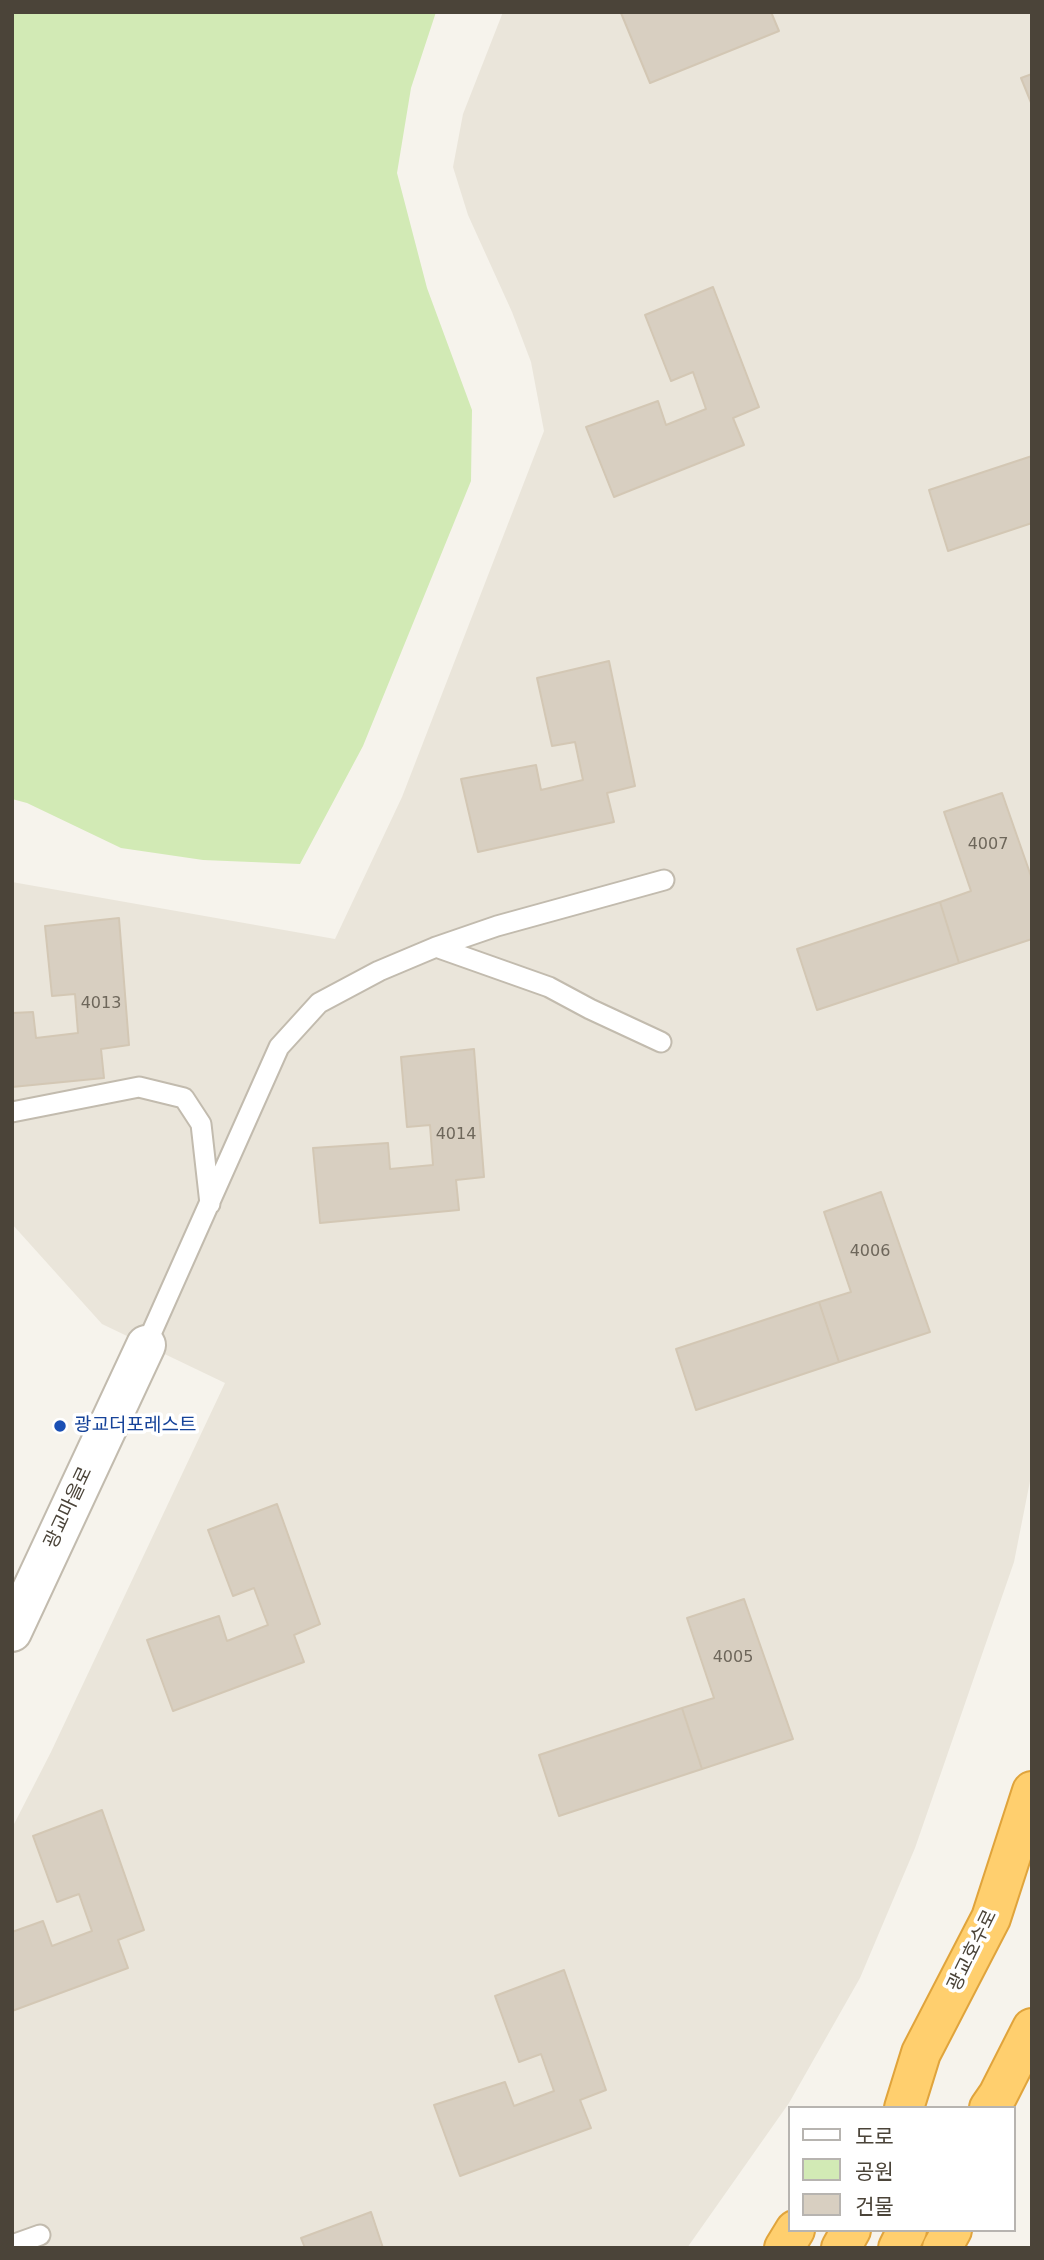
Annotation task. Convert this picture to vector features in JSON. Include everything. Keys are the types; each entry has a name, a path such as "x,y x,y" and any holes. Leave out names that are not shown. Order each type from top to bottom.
{"highway":[{"name":"광교호수로","path":"905,2106 921,2053 991,1918 1032,1791"},
{"path":"994,2104 1032,2028"},
{"path":"881,2106 921,2053"},
{"path":"784,2248 794,2232"},
{"path":"841,2248 850,2232"},
{"path":"898,2248 906,2232"},
{"path":"943,2248 951,2232"}],"street":[{"name":"광교마을로","path":"12,1633 146,1345"}],"lane":[{"path":"146,1345 279,1047 318,1003 379,971 436,947 497,926 664,880"},
{"path":"436,947 549,987 661,1042"},
{"path":"12,1112 139,1087 184,1098 201,1124 210,1205"},
{"path":"12,2245 40,2235"}],"shaded area":[{"name":"광교더포레스트","path":"503,12 1032,12 1032,1471 1014,1562 915,1848 860,1978 789,2103 687,2248 12,2248 12,1828 51,1752 225,1383 102,1324 12,1224 12,882 335,939 402,797 544,431 531,362 512,312 468,215 453,167 463,114"}],"green space":[{"path":"12,12 436,12 411,88 397,173 427,288 472,410 471,481 363,746 300,864 203,860 121,848 27,803 12,799"}],"building":[{"path":"771,12 779,31 650,83 621,13"},
{"path":"1032,74 1032,105 1021,78"},
{"path":"713,287 759,407 733,418 744,445 614,497 586,427 658,401 666,425 706,409 693,372 671,381 645,315"},
{"path":"1032,456 1032,523 948,551 929,490"},
{"path":"609,661 635,786 607,793 614,822 478,852 461,779 536,765 541,790 583,780 575,742 552,746 537,678"},
{"path":"1002,793 1032,879 1032,939 959,963 940,902 971,891 944,812"},
{"path":"940,902 959,963 817,1010 797,949"},
{"path":"119,918 129,1045 101,1049 104,1078 12,1087 12,1013 33,1012 36,1038 78,1033 75,994 52,996 45,926"},
{"path":"474,1049 484,1177 456,1180 459,1210 320,1223 313,1148 388,1143 390,1169 433,1165 430,1125 407,1127 401,1057"},
{"path":"881,1192 930,1332 839,1362 819,1302 851,1292 824,1212"},
{"path":"819,1302 839,1362 696,1410 676,1349"},
{"path":"277,1504 320,1624 294,1635 304,1662 173,1711 147,1640 219,1616 227,1641 268,1625 254,1588 233,1596 208,1530"},
{"path":"744,1599 793,1739 702,1769 682,1708 714,1698 687,1618"},
{"path":"682,1708 702,1769 559,1816 539,1755"},
{"path":"102,1810 144,1930 118,1940 128,1968 12,2011 12,1932 43,1921 52,1946 92,1931 79,1894 57,1902 33,1836"},
{"path":"564,1970 606,2090 580,2100 591,2128 460,2176 434,2105 505,2082 514,2106 554,2091 541,2054 519,2062 495,1996"},
{"path":"371,2212 383,2248 305,2248 301,2238"}],"place":[{"name":"광교더포레스트","path":"60,1426"}]}
